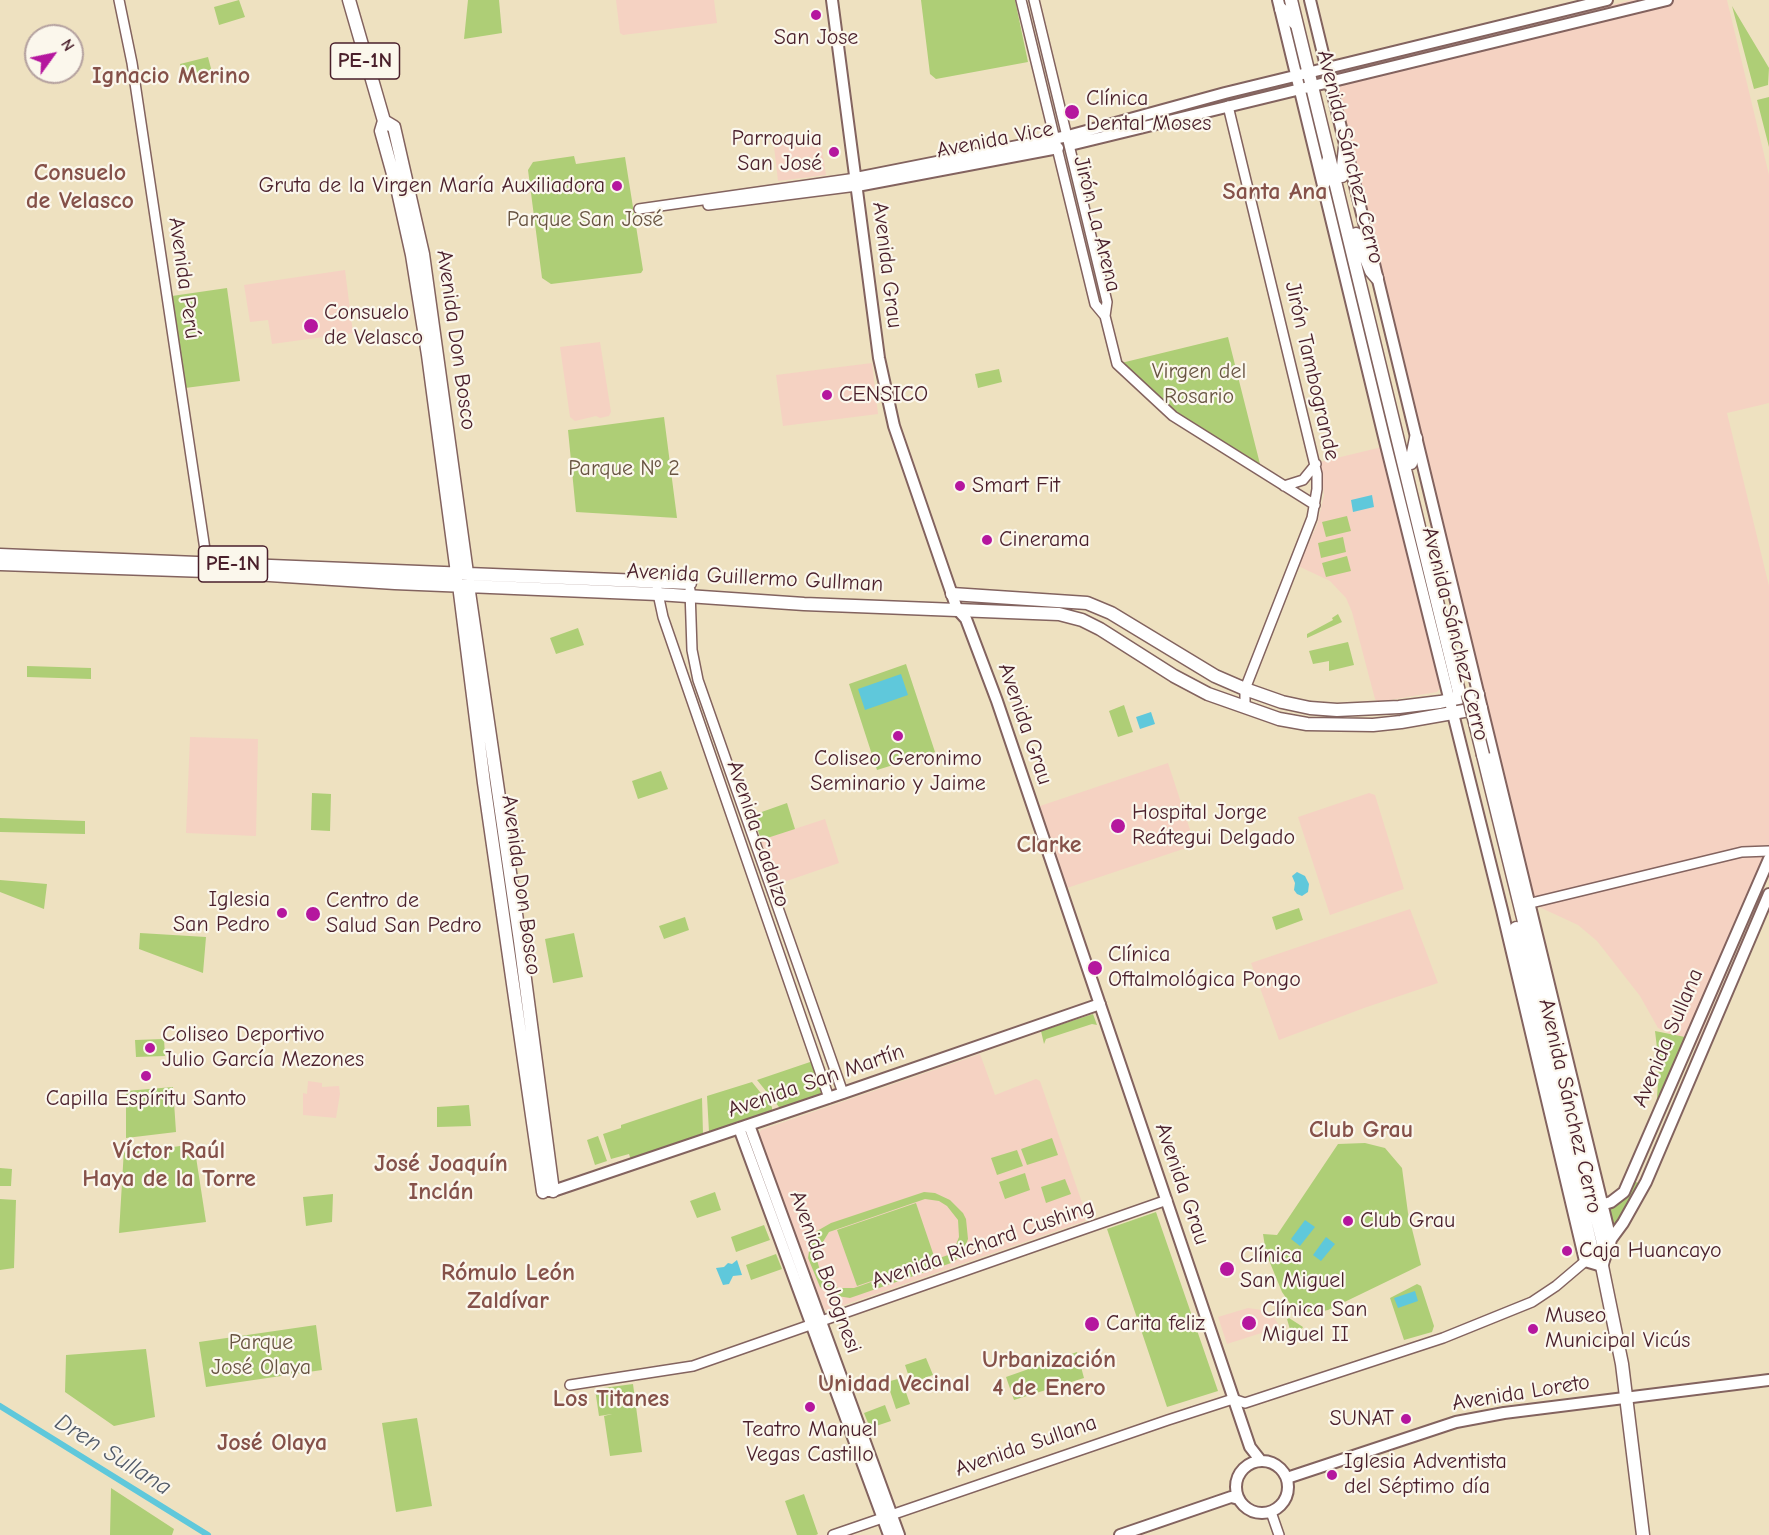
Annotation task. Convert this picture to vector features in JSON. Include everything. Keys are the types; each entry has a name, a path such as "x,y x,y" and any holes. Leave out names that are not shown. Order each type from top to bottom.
{"main road":[{"name":"Avenida Don Bosco","path":"349,0 384,121 394,127 417,228 463,579 484,783 548,1191"},
{"name":"Avenida Grau","path":"832,0 879,358 909,474 957,609 966,619 997,701 1233,1399 1250,1447 1261,1461"},
{"name":"Avenida Sánchez Cerro","path":"1291,0 1342,176 1464,696"},
{"name":"Avenida Sánchez Cerro","path":"1298,0 1329,157 1593,1207 1598,1251"},
{"name":"Avenida Sánchez Cerro","path":"1310,0 1312,72"},
{"name":"Avenida Vice","path":"1069,141 1312,72 1607,0"},
{"name":"Avenida Vice","path":"857,182 1069,141 1228,106 1667,0"},
{"name":"Avenida Sánchez Cerro","path":"1280,4 1312,72"},
{"path":"1280,4 1297,25"},
{"path":"1493,28 1497,41"},
{"name":"Avenida Sánchez Cerro","path":"1315,85 1345,147 1416,438 1464,696 1453,714 1602,1266 1626,1397 1643,1535"},
{"name":"Avenida Sánchez Cerro","path":"1315,85 1324,183 1352,306 1464,696 1481,708 1524,905 1565,1072 1593,1207 1602,1266"},
{"path":"1342,176 1345,147"},
{"path":"1324,183 1329,157"},
{"path":"1356,234 1371,271 1377,278"},
{"path":"1411,463 1416,438"},
{"name":"Avenida Guillermo Gullman","path":"0,555 207,563 463,579"},
{"name":"Avenida Guillermo Gullman","path":"0,564 615,586 656,587 690,583"},
{"name":"Avenida Guillermo Gullman","path":"656,587 690,597 1059,614 1082,620 1200,689 1245,708 1306,724 1338,726 1401,722 1481,708"},
{"path":"952,594 1087,603 1111,613 1215,676 1282,702 1310,708 1337,710 1399,707 1464,696"},
{"name":"Avenida Sánchez Cerro","path":"1479,756 1524,905"},
{"name":"Avenida Sullana","path":"1593,1207 1618,1198 1624,1192 1769,859"},
{"name":"Avenida Sullana","path":"1598,1251 1631,1211 1646,1182 1769,894"},
{"name":"Avenida San Martín","path":"548,1191 843,1094 1100,1004"},
{"name":"Avenida Bolognesi","path":"744,1127 887,1515 899,1535"},
{"name":"Avenida Loreto","path":"1287,1478 1456,1422 1504,1413 1769,1380"},
{"name":"Avenida Grau","path":"1249,1464 1250,1447"},
{"path":"1261,1461 1274,1464 1280,1467 1287,1478 1287,1495 1284,1502 1271,1512 1256,1513 1235,1495 1238,1478 1249,1464 1261,1461"},
{"path":"1120,1535 1235,1495"},
{"name":"Avenida Bolognesi","path":"887,1515 889,1535"}],"street":[{"name":"Avenida Perú","path":"119,0 132,63 207,563"},
{"name":"Jirón La Arena","path":"1021,0 1095,304 1105,316"},
{"name":"Jirón La Arena","path":"1034,0 1107,302 1105,316 1117,364 1173,416 1315,505"},
{"name":"Jirón Tambogrande","path":"1228,106 1316,464 1317,489 1308,530 1245,689 1245,708"},
{"name":"Avenida Vice","path":"640,211 857,182"},
{"path":"1284,486 1303,480 1316,464"},
{"name":"Avenida Cadalzo","path":"690,583 692,650 698,680 843,1094"},
{"name":"Avenida Cadalzo","path":"656,587 663,617 829,1098"},
{"path":"1524,905 1742,852 1769,851"},
{"name":"Avenida Richard Cushing","path":"570,1385 693,1366 1167,1200"},
{"name":"Avenida Sullana","path":"833,1535 1233,1399 1245,1403 1443,1338 1532,1302 1556,1286 1598,1251"},
{"path":"1271,1512 1279,1535"}],"shaded area":[{"path":"616,0 714,0 717,23 623,35 620,33"},
{"path":"1632,0 1727,0 1769,175 1769,403 1727,413 1769,586 1769,873 1696,1046 1658,1028 1640,996 1597,941 1578,925 1524,900 1331,73"},
{"path":"819,132 826,175 778,181 773,138"},
{"path":"345,270 353,333 272,344 268,320 250,322 244,285"},
{"path":"600,342 611,412 609,416 600,418 596,416 575,421 570,417 560,347"},
{"name":"CENSICO","path":"872,363 878,414 783,426 776,375"},
{"path":"1382,447 1440,688 1437,692 1378,702 1375,699 1352,612 1346,598 1330,581 1298,566 1317,525 1324,495 1320,462"},
{"path":"190,737 258,739 256,836 186,833"},
{"name":"Hospital Jorge Reátegui Delgado","path":"1168,763 1195,845 1067,888 1040,806"},
{"path":"1369,793 1375,795 1404,889 1330,915 1298,817"},
{"path":"825,819 839,863 775,885 761,840"},
{"path":"1410,909 1438,983 1279,1040 1251,963"},
{"path":"980,1054 995,1095 1036,1079 1040,1081 1087,1217 1085,1221 827,1311 824,1309 758,1135 761,1130"},
{"path":"308,1081 322,1083 322,1087 339,1086 336,1118 303,1115 303,1093 307,1094"},
{"name":"Clínica San Miguel II","path":"1248,1308 1262,1310 1269,1314 1280,1327 1227,1344 1218,1317"}],"green space":[{"path":"239,0 245,17 219,25 214,7"},
{"path":"468,0 499,0 502,33 464,39"},
{"path":"921,0 1015,0 1028,62 936,79 930,74"},
{"path":"1732,6 1769,68 1768,85 1754,89"},
{"path":"208,57 213,76 185,83 180,64"},
{"path":"1769,97 1769,147 1757,100"},
{"name":"Parque San José","path":"574,156 576,164 625,157 643,270 641,273 551,284 542,278 528,170 533,162"},
{"path":"227,288 240,381 185,388 172,296"},
{"name":"Virgen del Rosario","path":"1228,337 1262,472 1173,416 1117,364"},
{"path":"999,369 1002,382 978,388 975,374"},
{"name":"Parque Nº 2","path":"664,417 677,518 576,512 568,430"},
{"path":"1347,516 1351,531 1326,537 1322,522"},
{"path":"1343,537 1346,552 1321,558 1318,543"},
{"path":"1347,556 1351,571 1326,577 1322,563"},
{"path":"1338,614 1342,622 1307,638 1307,634 1333,620 1332,618"},
{"path":"578,628 584,645 556,654 550,638"},
{"path":"1348,642 1354,665 1329,671 1329,661 1313,664 1309,651"},
{"path":"906,664 935,752 877,770 849,684"},
{"path":"27,666 91,668 91,679 27,677"},
{"path":"1124,705 1133,732 1118,737 1109,711"},
{"path":"661,771 668,789 638,799 632,781"},
{"path":"312,793 331,794 330,831 311,830"},
{"path":"787,803 795,829 761,840 754,818 756,814"},
{"path":"0,818 85,821 85,834 0,832"},
{"path":"0,880 47,884 44,909 0,892"},
{"path":"1299,908 1303,920 1276,930 1272,917"},
{"path":"685,917 689,930 664,939 659,926"},
{"path":"140,933 206,937 203,973 139,949"},
{"path":"574,933 583,977 553,983 545,939"},
{"path":"1093,1014 1097,1025 1092,1024 1046,1039 1044,1044 1041,1031"},
{"path":"1655,1031 1690,1038 1651,1131 1657,1098 1659,1065"},
{"name":"Coliseo Deportivo Julio García Mezones","path":"164,1039 165,1056 136,1057 135,1040"},
{"path":"813,1061 824,1094 784,1108 779,1107 757,1080"},
{"path":"752,1082 772,1107 772,1111 709,1132 707,1096"},
{"path":"173,1087 176,1132 126,1138 126,1091"},
{"path":"702,1098 703,1134 701,1136 631,1160 629,1154 611,1159 603,1134 621,1128 621,1125"},
{"path":"469,1105 471,1126 437,1127 437,1107"},
{"path":"598,1136 607,1161 595,1165 587,1140"},
{"path":"1052,1138 1058,1155 1027,1165 1021,1149"},
{"name":"Club Grau","path":"1365,1143 1385,1148 1402,1168 1408,1213 1421,1265 1328,1310 1309,1314 1291,1305 1282,1292 1266,1253 1263,1234 1277,1235 1338,1144"},
{"path":"194,1144 206,1222 119,1233 124,1149 145,1151"},
{"path":"1017,1150 1023,1166 997,1175 991,1158"},
{"path":"0,1168 12,1169 11,1186 0,1186"},
{"path":"1025,1173 1030,1190 1005,1199 999,1182"},
{"path":"1065,1179 1071,1194 1046,1203 1041,1187"},
{"path":"1633,1181 1641,1184 1612,1232 1607,1209"},
{"path":"715,1192 721,1210 697,1218 690,1201"},
{"path":"924,1192 935,1193 950,1200 963,1213 966,1219 968,1239 963,1252 954,1262 850,1298 831,1295 820,1287 808,1258 810,1245 817,1231 831,1223","holes":["925,1199 939,1201 947,1206 958,1220 959,1237 955,1247 948,1255 854,1288 838,1288 821,1274 817,1260 818,1250 829,1232"]},
{"path":"333,1194 332,1222 306,1226 303,1197"},
{"path":"0,1199 16,1200 14,1268 0,1270"},
{"path":"916,1203 935,1259 857,1286 837,1230"},
{"path":"1156,1212 1218,1391 1167,1407 1107,1229"},
{"path":"764,1225 770,1240 736,1252 731,1237"},
{"path":"776,1254 782,1269 751,1280 746,1265"},
{"path":"1417,1284 1421,1286 1434,1326 1432,1332 1404,1340 1390,1298"},
{"path":"1287,1319 1303,1327 1297,1337 1293,1337 1291,1333"},
{"name":"Parque José Olaya","path":"316,1325 322,1370 206,1387 199,1342"},
{"path":"146,1349 155,1417 114,1426 65,1392 66,1355"},
{"path":"1077,1352 1084,1378 1014,1400 1006,1377"},
{"path":"926,1358 933,1375 911,1383 905,1365"},
{"path":"901,1378 910,1404 896,1409 887,1382"},
{"path":"633,1384 642,1452 610,1456 604,1416 612,1414 599,1416 595,1389"},
{"path":"885,1405 891,1421 870,1428 864,1413"},
{"path":"417,1418 432,1506 396,1512 382,1423"},
{"path":"111,1488 174,1529 172,1535 110,1535"},
{"path":"804,1494 818,1534 816,1535 797,1535 785,1501"}],"water":[{"path":"1372,495 1374,507 1353,512 1351,500"},
{"path":"901,674 908,695 865,710 858,689"},
{"path":"1151,712 1155,724 1140,729 1136,717"},
{"path":"1297,872 1305,876 1309,884 1308,892 1302,896 1294,890 1295,883 1292,876"},
{"path":"1305,1220 1315,1227 1300,1246 1291,1239"},
{"path":"1326,1237 1335,1244 1321,1261 1313,1255"},
{"path":"737,1260 742,1275 733,1276 729,1284 723,1285 716,1268 724,1267 728,1263 732,1264"},
{"path":"1415,1291 1418,1301 1398,1308 1394,1298"}],"waterway":[{"name":"Dren Sullana","path":"0,1406 208,1535"}],"place":[{"name":"San Jose","path":"816,15"},
{"name":"Clínica Dental Moses","path":"1072,112"},
{"name":"Parroquia San José","path":"834,152"},
{"name":"Gruta de la Virgen María Auxiliadora","path":"617,186"},
{"name":"Consuelo de Velasco","path":"311,326"},
{"name":"CENSICO","path":"827,395"},
{"name":"Smart Fit","path":"960,486"},
{"name":"Cinerama","path":"987,540"},
{"name":"Coliseo Geronimo Seminario y Jaime","path":"898,736"},
{"name":"Hospital Jorge Reátegui Delgado","path":"1118,826"},
{"name":"Iglesia San Pedro","path":"282,913"},
{"name":"Centro de Salud San Pedro","path":"313,914"},
{"name":"Clínica Oftalmológica Pongo","path":"1095,968"},
{"name":"Coliseo Deportivo Julio García Mezones","path":"150,1048"},
{"name":"Capilla Espíritu Santo","path":"146,1076"},
{"name":"Club Grau","path":"1348,1221"},
{"name":"Caja Huancayo","path":"1567,1251"},
{"name":"Clínica San Miguel","path":"1227,1269"},
{"name":"Clínica San Miguel II","path":"1249,1323"},
{"name":"Carita feliz","path":"1092,1324"},
{"name":"Museo Municipal Vicús","path":"1533,1329"},
{"name":"Teatro Manuel Vegas Castillo","path":"810,1407"},
{"name":"SUNAT","path":"1406,1419"},
{"name":"Iglesia Adventista del Séptimo día","path":"1332,1475"}],"district":[{"name":"Ignacio Merino","path":"171,76"},
{"name":"Consuelo de Velasco","path":"80,187"},
{"name":"Santa Ana","path":"1275,192"},
{"name":"Clarke","path":"1049,845"},
{"name":"Club Grau","path":"1361,1130"},
{"name":"Víctor Raúl Haya de la Torre","path":"169,1165"},
{"name":"José Joaquín Inclán","path":"441,1178"},
{"name":"Rómulo León Zaldívar","path":"508,1287"},
{"name":"Urbanización 4 de Enero","path":"1049,1374"},
{"name":"Unidad Vecinal","path":"894,1384"},
{"name":"Los Titanes","path":"611,1399"},
{"name":"José Olaya","path":"272,1443"}]}
